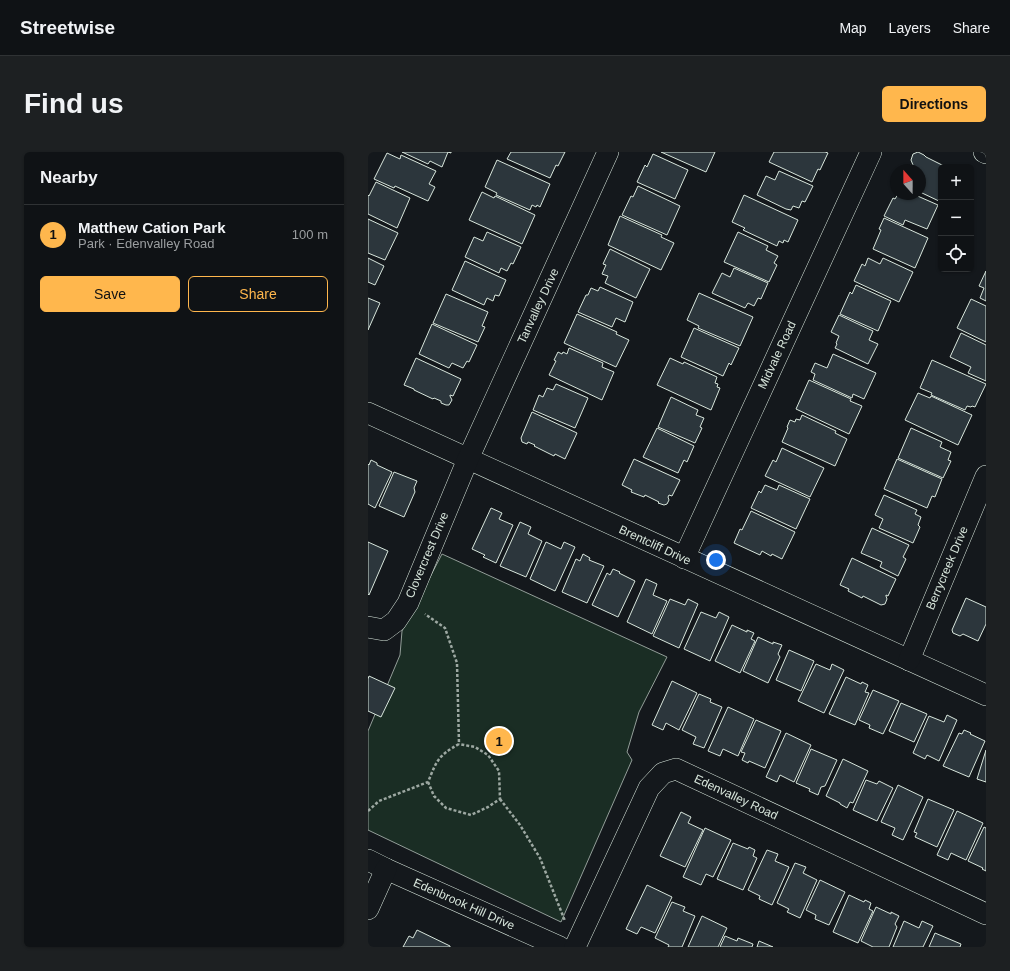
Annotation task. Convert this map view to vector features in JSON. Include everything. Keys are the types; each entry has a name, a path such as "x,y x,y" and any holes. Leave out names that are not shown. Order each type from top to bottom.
{"street":[{"name":"Tanvalley Drive","path":"468,459 608,152"},
{"name":"Midvale Road","path":"684,558 871,152"},
{"name":"Brentcliff Drive","path":"368,413 986,695"},
{"name":"Clovercrest Drive","path":"368,627 384,630 396,621 408,603 468,459"},
{"name":"Berrycreek Drive","path":"909,660 986,476"},
{"name":"Edenvalley Road","path":"576,947 649,788 663,773 676,769 986,914"},
{"name":"Edenbrook Hill Drive","path":"368,860 386,870 560,947"},
{"path":"368,909 386,870"}],"path":[{"path":"408,603 445,628 457,663 459,744"},
{"path":"368,811 379,801 428,782 439,758 448,750 459,744 475,747 488,755 499,771 500,799 520,825 540,858 566,924"},
{"path":"428,782 434,796 446,808 471,815 488,807 500,799"}],"green space":[{"path":"442,554 667,657 639,712 627,752 632,760 561,922 368,830 368,731 400,655 402,631"}],"building":[{"path":"402,152 448,152 442,167 430,161 428,164"},
{"path":"511,152 565,152 558,166 556,165 550,178 507,159"},
{"path":"661,152 715,152 706,172"},
{"path":"774,152 828,153 820,170 818,169 812,182 769,162"},
{"path":"918,152 940,164 938,164 938,201 926,195 926,164 913,164 911,160 913,154"},
{"path":"387,153 400,159 401,155 436,171 429,184 435,187 428,201 395,186 394,188 374,179"},
{"path":"653,154 688,170 675,199 637,182 645,165 647,167"},
{"path":"497,160 550,184 540,207 537,205 536,207 532,205 530,210 496,195 497,193 485,187"},
{"path":"779,171 813,186 805,202 802,201 799,208 793,206 791,210 786,209 757,195 766,176 775,180"},
{"path":"376,182 410,198 397,228 368,214 368,195 369,196"},
{"path":"638,186 680,206 667,235 622,215 631,196 633,197"},
{"path":"482,192 494,198 495,196 535,215 522,244 469,220"},
{"path":"744,195 798,220 788,242 784,240 783,243 779,241 777,246 743,230 745,228 732,222"},
{"path":"892,200 926,200 938,205 927,229 905,220 903,225 884,216"},
{"path":"620,216 662,235 661,237 674,243 661,270 608,245"},
{"path":"884,218 928,238 915,268 873,249"},
{"path":"368,219 398,233 385,260 368,253"},
{"path":"487,232 521,247 513,264 511,263 507,271 501,268 499,273 465,257 474,237 483,241"},
{"path":"738,232 768,246 766,250 778,256 774,263 777,265 769,282 724,262"},
{"path":"610,249 650,269 636,298 605,283 608,276 602,274 606,265 603,264"},
{"path":"368,258 384,266 375,285 368,282"},
{"path":"868,258 880,264 883,258 913,272 899,302 854,281 862,264 865,266"},
{"path":"465,261 506,280 499,296 495,295 493,301 487,298 484,305 452,290"},
{"path":"734,268 768,283 761,299 758,298 754,306 748,303 745,308 712,293 722,273 730,277"},
{"path":"986,271 986,301 980,298 984,288 979,286"},
{"path":"856,285 891,301 878,331 840,314 850,292 852,294"},
{"path":"600,287 633,302 625,322 616,318 612,327 578,312 591,288 598,291"},
{"path":"699,293 753,317 740,346 698,328 699,326 687,320"},
{"path":"446,294 488,312 482,326 485,327 478,342 433,323"},
{"path":"368,298 380,303 368,330"},
{"path":"971,299 986,306 986,342 957,328"},
{"path":"577,314 617,332 616,334 629,340 616,367 564,343"},
{"path":"839,315 873,331 869,340 878,344 868,364 835,348 839,336 831,332"},
{"path":"432,324 477,345 469,362 467,361 463,368 452,363 449,368 419,354"},
{"path":"694,328 739,348 731,365 729,363 723,376 681,357"},
{"path":"961,333 986,345 986,381 968,373 971,367 950,357"},
{"path":"569,348 603,363 602,367 614,372 602,400 549,375 556,361 554,360 558,352 567,354"},
{"path":"833,354 876,373 864,399 853,394 852,398 813,380 815,374 811,372 815,363 827,368"},
{"path":"416,358 461,379 453,396 450,395 452,400 449,405 441,403 441,401 434,398 433,399 404,385"},
{"path":"670,358 683,364 684,362 717,377 715,383 718,384 717,387 720,388 711,410 657,385"},
{"path":"932,360 986,384 975,407 967,406 965,410 931,395 932,393 920,388"},
{"path":"809,380 851,399 850,401 862,406 849,434 796,409"},
{"path":"556,384 588,398 575,428 533,410 539,395 543,397 547,388 553,390"},
{"path":"918,393 930,398 931,396 972,415 958,445 905,420"},
{"path":"671,397 698,410 696,415 704,418 700,427 702,428 695,443 658,427"},
{"path":"532,412 577,433 565,459 555,454 554,456 528,442 527,444 522,442 521,438"},
{"path":"802,415 836,431 835,433 847,439 835,466 782,442 790,420 795,422 796,419 800,420"},
{"path":"657,428 694,446 687,462 684,460 678,473 643,457"},
{"path":"911,428 942,442 940,447 951,452 948,460 951,461 943,478 898,458"},
{"path":"782,448 824,468 810,497 765,476 773,460 776,462"},
{"path":"634,459 680,480 672,496 669,495 667,504 664,505 658,503 659,502 645,495 644,497 631,492 632,490 622,485"},
{"path":"897,459 942,479 935,497 932,496 927,508 884,489"},
{"path":"371,460 377,463 377,465 392,472 375,508 368,504 368,464 369,465"},
{"path":"394,472 417,481 414,488 415,492 404,517 379,506"},
{"path":"765,485 777,490 779,485 810,499 796,529 751,508 759,491 761,493"},
{"path":"884,495 917,510 915,514 921,517 918,525 920,527 913,543 879,528 883,519 875,515"},
{"path":"491,508 502,513 499,519 513,525 496,563 483,557 485,555 472,549"},
{"path":"751,511 795,532 782,559 772,554 771,556 762,551 760,555 734,543 740,529 742,530"},
{"path":"520,522 531,527 528,534 542,541 526,577 500,566"},
{"path":"872,528 909,545 903,557 906,559 898,576 880,567 882,562 861,553"},
{"path":"368,542 388,551 369,595 368,594"},
{"path":"546,542 561,549 564,542 575,547 555,591 530,579"},
{"path":"583,554 590,558 589,560 604,566 587,603 562,592 576,559 580,561"},
{"path":"852,558 896,579 888,596 886,595 887,599 885,604 881,605 863,596 862,598 840,585"},
{"path":"613,569 635,581 618,617 592,605 607,573 610,575"},
{"path":"646,579 657,584 653,595 667,601 652,634 627,622"},
{"path":"966,598 986,607 986,624 978,641 963,634 960,636 953,633 952,630"},
{"path":"670,599 685,605 688,599 698,604 679,648 653,636"},
{"path":"701,612 716,618 719,612 729,617 710,661 684,649"},
{"path":"732,625 747,632 747,630 754,633 751,639 755,641 740,673 715,661"},
{"path":"758,637 773,644 773,642 782,645 778,654 780,657 768,683 743,671"},
{"path":"789,650 814,661 801,691 776,680"},
{"path":"816,664 830,670 832,664 844,670 824,713 798,701"},
{"path":"369,676 395,688 381,717 368,711"},
{"path":"846,677 861,684 862,682 868,685 865,692 869,693 855,725 829,714"},
{"path":"672,681 697,693 679,730 666,723 663,730 652,725"},
{"path":"873,690 899,701 883,734 869,728 870,725 859,720"},
{"path":"699,694 711,699 710,702 722,707 704,748 693,744 696,737 682,730"},
{"path":"901,703 927,714 914,742 889,731"},
{"path":"728,707 754,719 738,756 723,749 720,756 708,751"},
{"path":"947,715 957,720 939,761 927,755 925,759 913,753 929,716 944,722"},
{"path":"756,720 781,731 765,768 749,761 748,763 742,760 745,753 741,752"},
{"path":"964,730 985,741 969,777 943,766 959,733 962,734"},
{"path":"786,733 811,745 794,782 780,775 777,782 766,777"},
{"path":"811,749 837,760 825,786 821,787 818,795 809,791 810,789 796,783"},
{"path":"986,750 986,782 977,779"},
{"path":"843,759 868,771 853,803 850,802 847,808 826,796"},
{"path":"866,780 877,784 879,781 893,788 877,821 853,810"},
{"path":"898,785 923,797 903,840 892,835 895,828 881,822"},
{"path":"928,799 954,810 937,847 915,837 917,833 914,832"},
{"path":"957,811 983,823 966,860 951,853 948,860 937,855"},
{"path":"681,812 691,817 688,823 703,830 685,867 660,856"},
{"path":"984,827 986,828 986,871 968,861"},
{"path":"705,828 731,840 713,877 706,874 701,885 683,877"},
{"path":"733,843 755,850 753,856 757,858 743,890 717,879"},
{"path":"767,850 778,854 775,861 789,867 772,905 759,899 760,896 748,890"},
{"path":"795,863 806,867 803,873 817,880 800,918 787,912 789,909 777,903"},
{"path":"820,880 845,892 829,925 815,919 816,915 806,910"},
{"path":"647,885 672,897 655,933 641,927 637,934 626,929"},
{"path":"849,895 864,902 865,900 871,903 869,909 873,911 858,943 833,932"},
{"path":"672,902 685,907 683,911 695,916 682,947 668,947 669,945 655,938"},
{"path":"876,907 899,916 895,924 897,927 889,947 873,947 861,941"},
{"path":"702,916 727,928 718,947 688,947"},
{"path":"904,921 919,928 922,921 933,926 923,947 893,947"},
{"path":"417,930 450,947 403,947 409,936 413,938"},
{"path":"935,933 961,944 960,947 929,947"},
{"path":"725,936 737,941 738,938 753,944 752,947 720,947"},
{"path":"759,941 773,947 757,947"}],"place":[{"name":"Matthew Cation Park","path":"499,741"}]}
